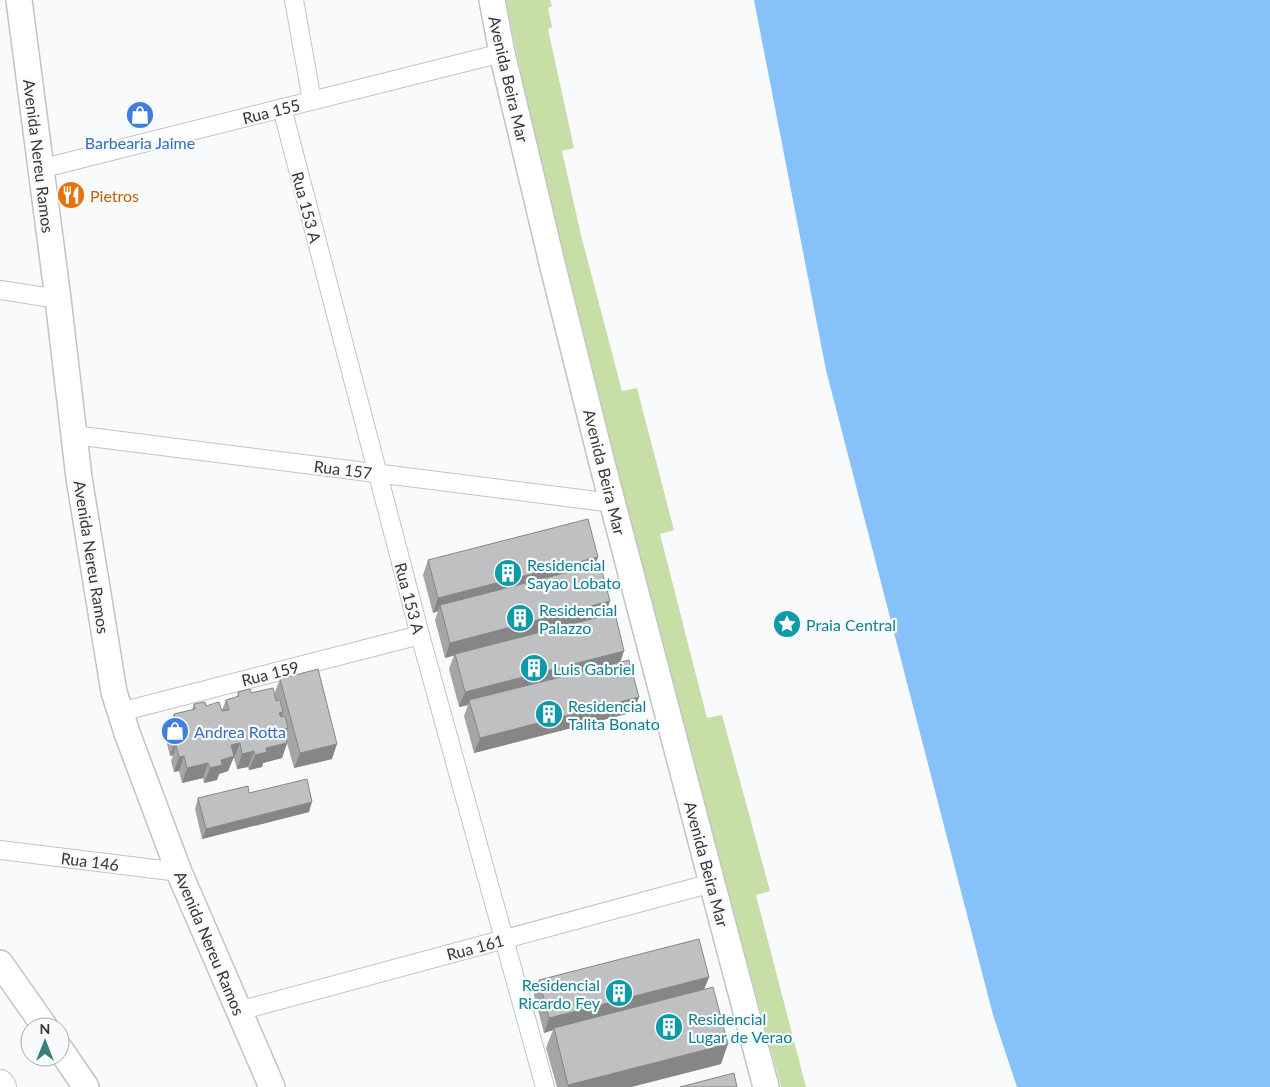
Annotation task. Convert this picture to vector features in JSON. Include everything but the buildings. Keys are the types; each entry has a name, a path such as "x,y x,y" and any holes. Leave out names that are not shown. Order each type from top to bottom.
{"main road":[{"name":"Avenida Nereu Ramos","path":"19,0 28,58 79,478 114,692 179,872 272,1087"},
{"name":"Avenida Beira Mar","path":"492,0 502,53 553,267 613,504 766,1087"},
{"path":"0,963 38,1017"},
{"path":"70,1064 86,1087"}],"street":[{"path":"294,0 312,101"},
{"name":"Rua 155","path":"40,169 502,53"},
{"name":"Rua 153 A","path":"282,108 420,635 545,1087"},
{"path":"0,290 58,299"},
{"name":"Rua 157","path":"74,435 613,504"},
{"name":"Rua 159","path":"120,712 420,635"},
{"name":"Rua 146","path":"0,850 179,872"},
{"name":"Rua 161","path":"239,1011 712,883"}],"green space":[{"path":"506,0 550,0 552,6 548,8 552,27 548,29 574,148 562,151 581,235 622,391 637,388 674,530 660,534 707,718 722,715 770,891 756,895 806,1087 781,1087 683,723 578,316 547,190"}],"water":[{"path":"754,0 1270,0 1270,1087 1017,1087 993,1015 826,370"}],"place":[{"name":"Barbearia Jaime","path":"140,115"},
{"name":"Pietros","path":"71,195"},
{"name":"Residencial Sayao Lobato","path":"508,573"},
{"name":"Residencial Palazzo","path":"520,618"},
{"name":"Praia Central","path":"787,624"},
{"name":"Luis Gabriel","path":"534,668"},
{"name":"Residencial Talita Bonato","path":"549,714"},
{"name":"Andrea Rotta","path":"175,731"},
{"name":"Residencial Ricardo Fey","path":"619,993"},
{"name":"Residencial Lugar de Verao","path":"669,1027"}]}
